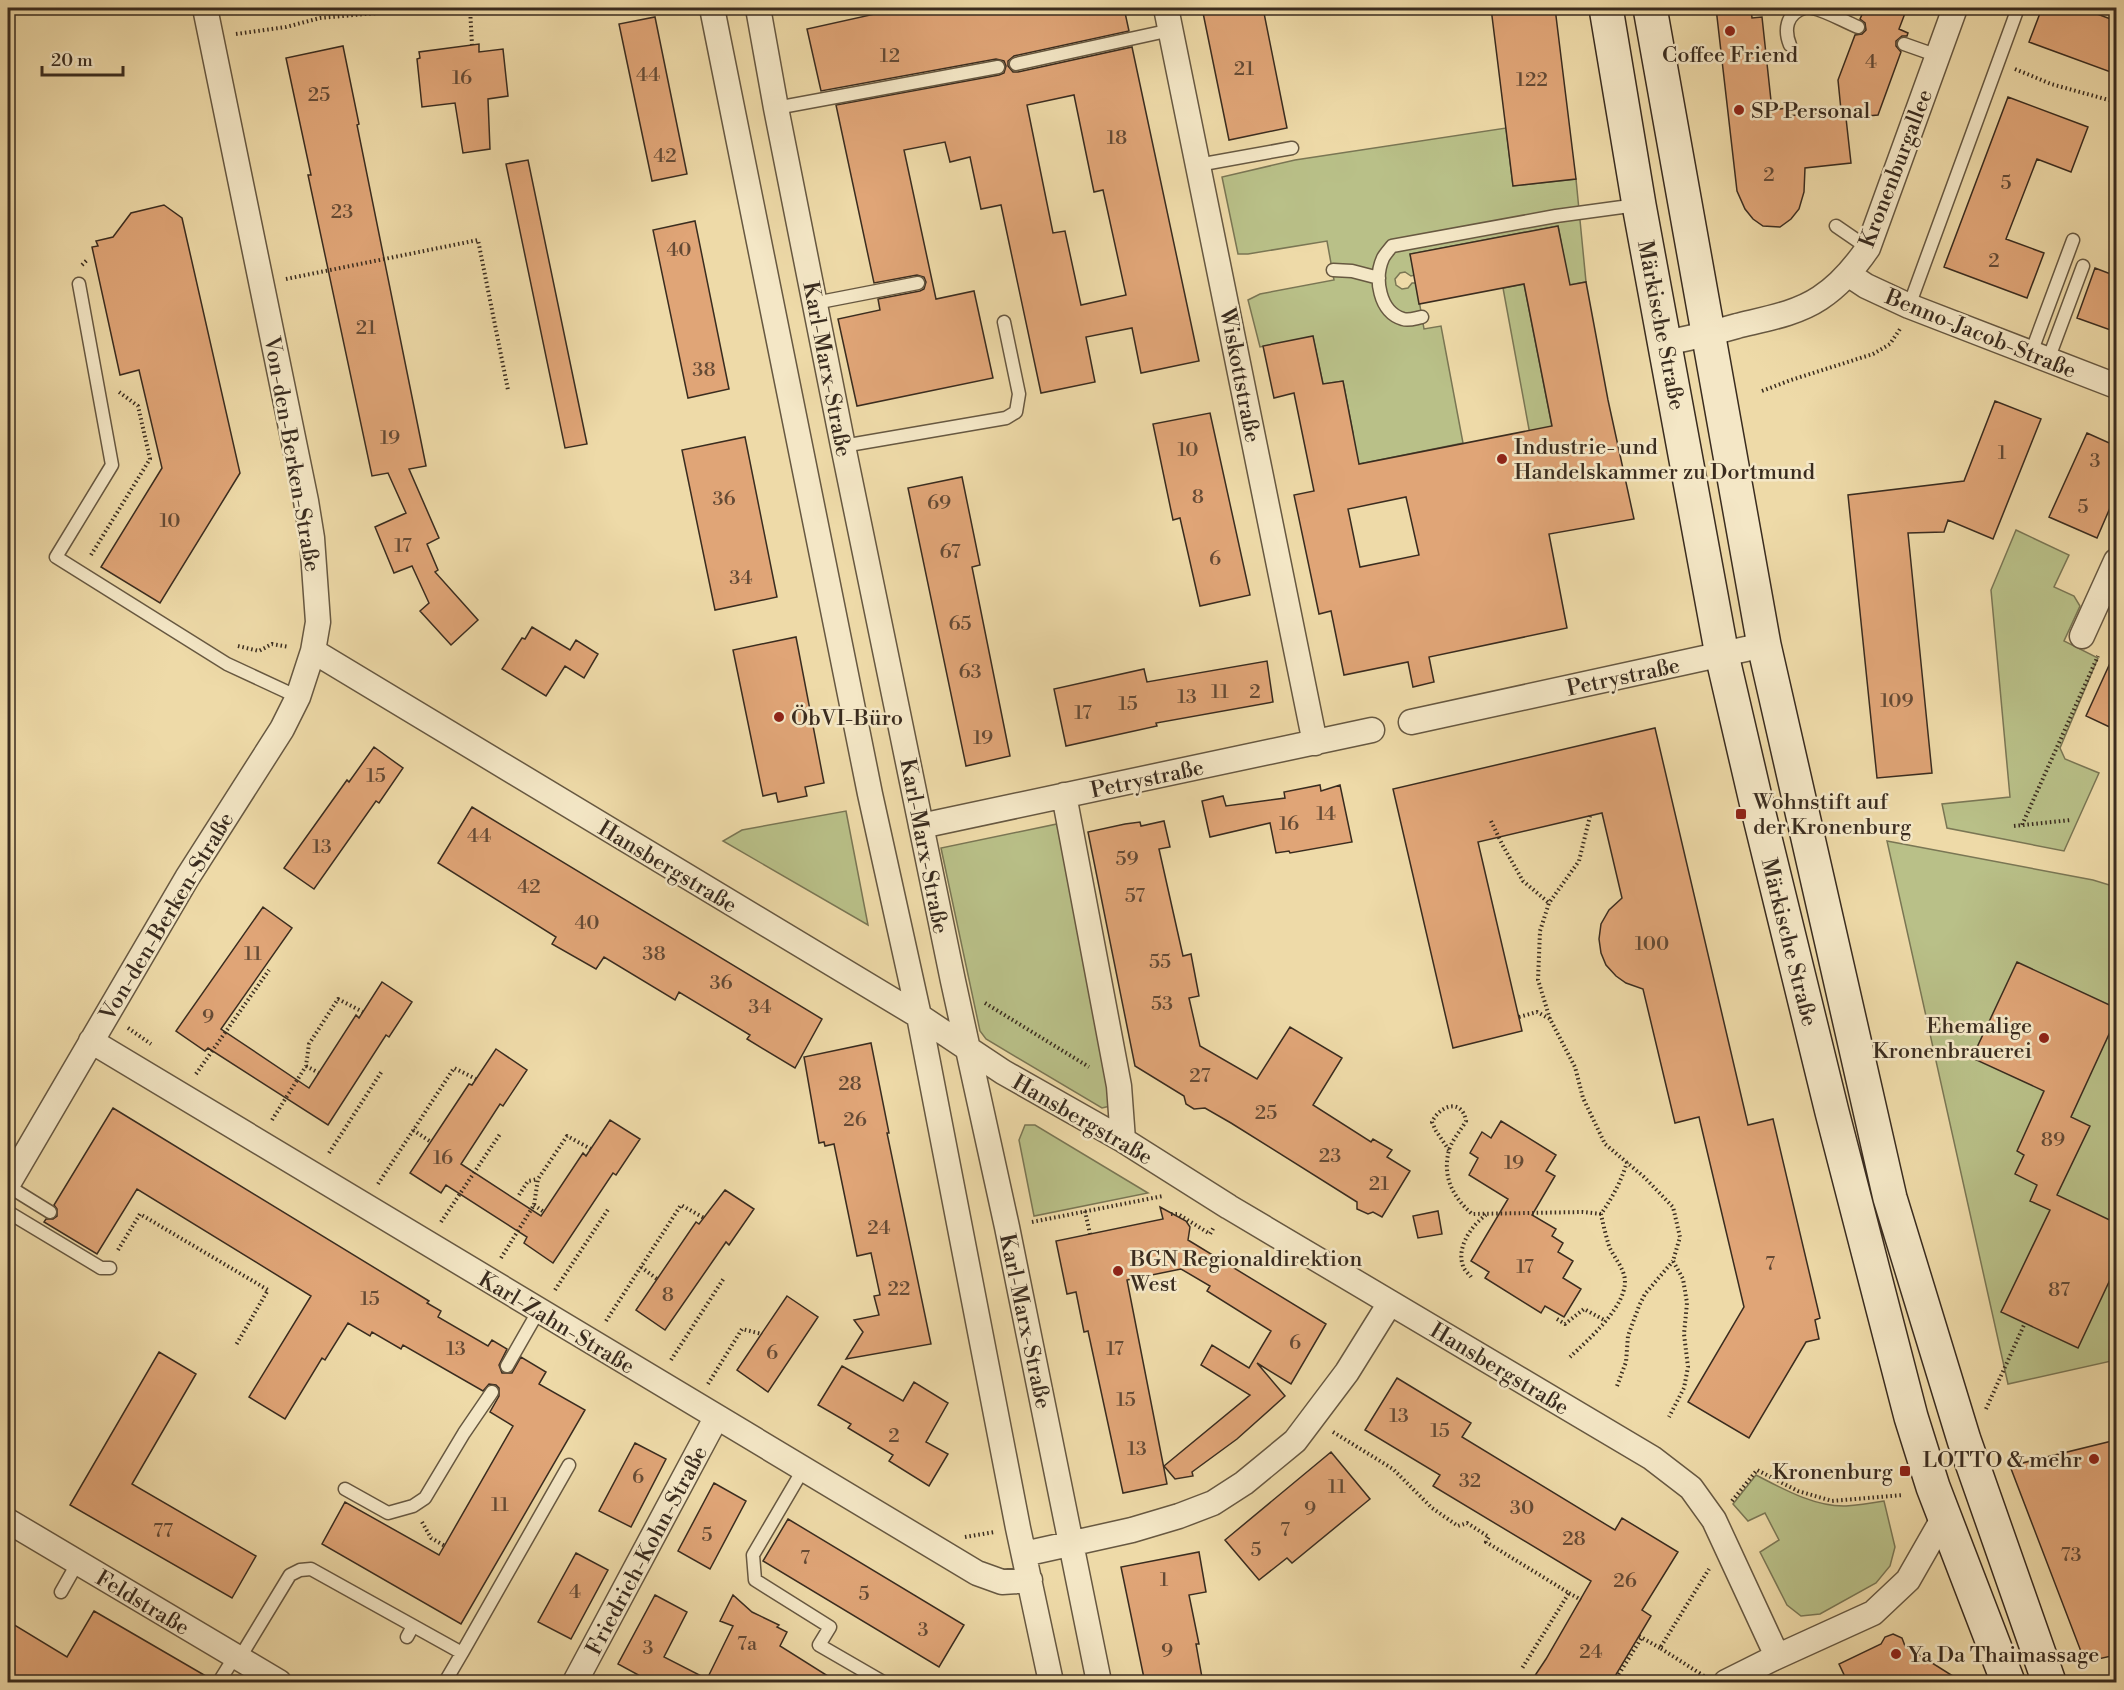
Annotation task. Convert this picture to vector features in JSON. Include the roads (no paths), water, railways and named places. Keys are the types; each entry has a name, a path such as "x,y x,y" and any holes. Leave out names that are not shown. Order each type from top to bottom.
{"main road":[{"name":"Märkische Straße","path":"1606,8 1638,205 1722,655 1832,1112 1911,1417 1944,1517 2008,1683"},
{"name":"Märkische Straße","path":"1650,8 1764,645 1890,1198 1964,1440 2049,1683"}],"street":[{"name":"Von-den-Berken-Straße","path":"8,1185 187,878 282,729 298,697 313,651 318,622 312,538 205,8"},
{"name":"Karl-Marx-Straße","path":"712,8 870,794 919,1016 1051,1683"},
{"name":"Karl-Marx-Straße","path":"758,8 843,446 1007,1227 1099,1683"},
{"name":"Kronenburgallee","path":"1665,343 1708,335 1805,306 1834,288 1848,274 1868,248 1955,8"},
{"name":"Wiskottstraße","path":"1169,19 1315,743"},
{"name":"Benno-Jacob-Straße","path":"1848,274 1866,286 1910,306 2116,386"},
{"path":"2091,643 2116,561"},
{"name":"Petrystraße","path":"1411,722 1764,645"},
{"name":"Hansbergstraße","path":"313,651 919,1016 1003,1072 1123,1140 1188,1182 1652,1458 1691,1488 1714,1520 1777,1656"},
{"name":"Petrystraße","path":"921,825 1372,730"},
{"path":"1064,795 1119,1086 1123,1140"},
{"name":"Karl-Zahn-Straße","path":"92,1041 977,1573 1002,1582 1030,1580"},
{"path":"1024,1554 1132,1530 1179,1516 1213,1503 1244,1483 1295,1441 1347,1372 1390,1303"},
{"name":"Friedrich-Kohn-Straße","path":"575,1683 716,1418"},
{"path":"1717,1680 1873,1613 1908,1580 1944,1517"},
{"name":"Feldstraße","path":"8,1521 279,1683"}],"lane":[{"path":"1790,45 1786,36 1786,27 1790,17 1797,10 1804,8"},
{"path":"1812,8 1822,10 1836,19 1858,27"},
{"path":"1910,306 2018,8"},
{"path":"1016,64 1169,19"},
{"path":"1904,45 1938,56"},
{"path":"776,108 998,67"},
{"path":"1198,165 1292,148"},
{"path":"1422,317 1410,320 1401,319 1388,308 1380,294 1379,278 1383,258 1392,246 1556,216 1638,205"},
{"path":"1836,226 1868,248"},
{"path":"2039,357 2073,240"},
{"path":"2039,357 2083,266"},
{"path":"1333,270 1352,271 1379,278"},
{"path":"815,303 918,283"},
{"path":"79,284 112,465 56,557 227,664 298,697"},
{"path":"843,446 1006,418 1016,412 1019,394 1004,322"},
{"path":"8,1185 50,1212"},
{"path":"8,1212 101,1268 109,1268"},
{"path":"507,1366 539,1310"},
{"path":"345,1489 388,1513 413,1506 425,1498 464,1432 492,1392"},
{"path":"445,1683 569,1465"},
{"path":"804,1468 753,1556 755,1581 830,1627 819,1645 883,1683"},
{"path":"61,1592 78,1562"},
{"path":"219,1683 290,1575 300,1570 311,1569 347,1596 410,1631 462,1653"}],"place":[{"name":"Coffee Friend","path":"1730,31"},
{"name":"SP Personal","path":"1739,110"},
{"name":"Industrie- und Handelskammer zu Dortmund","path":"1502,459"},
{"name":"ÖbVI-Büro","path":"779,717"},
{"name":"Wohnstift auf der Kronenburg","path":"1741,814"},
{"name":"Ehemalige Kronenbrauerei","path":"2044,1038"},
{"name":"BGN Regionaldirektion West","path":"1118,1271"},
{"name":"LOTTO & mehr","path":"2094,1459"},
{"name":"Kronenburg","path":"1905,1471"},
{"name":"Ya Da Thaimassage","path":"1896,1654"}]}
